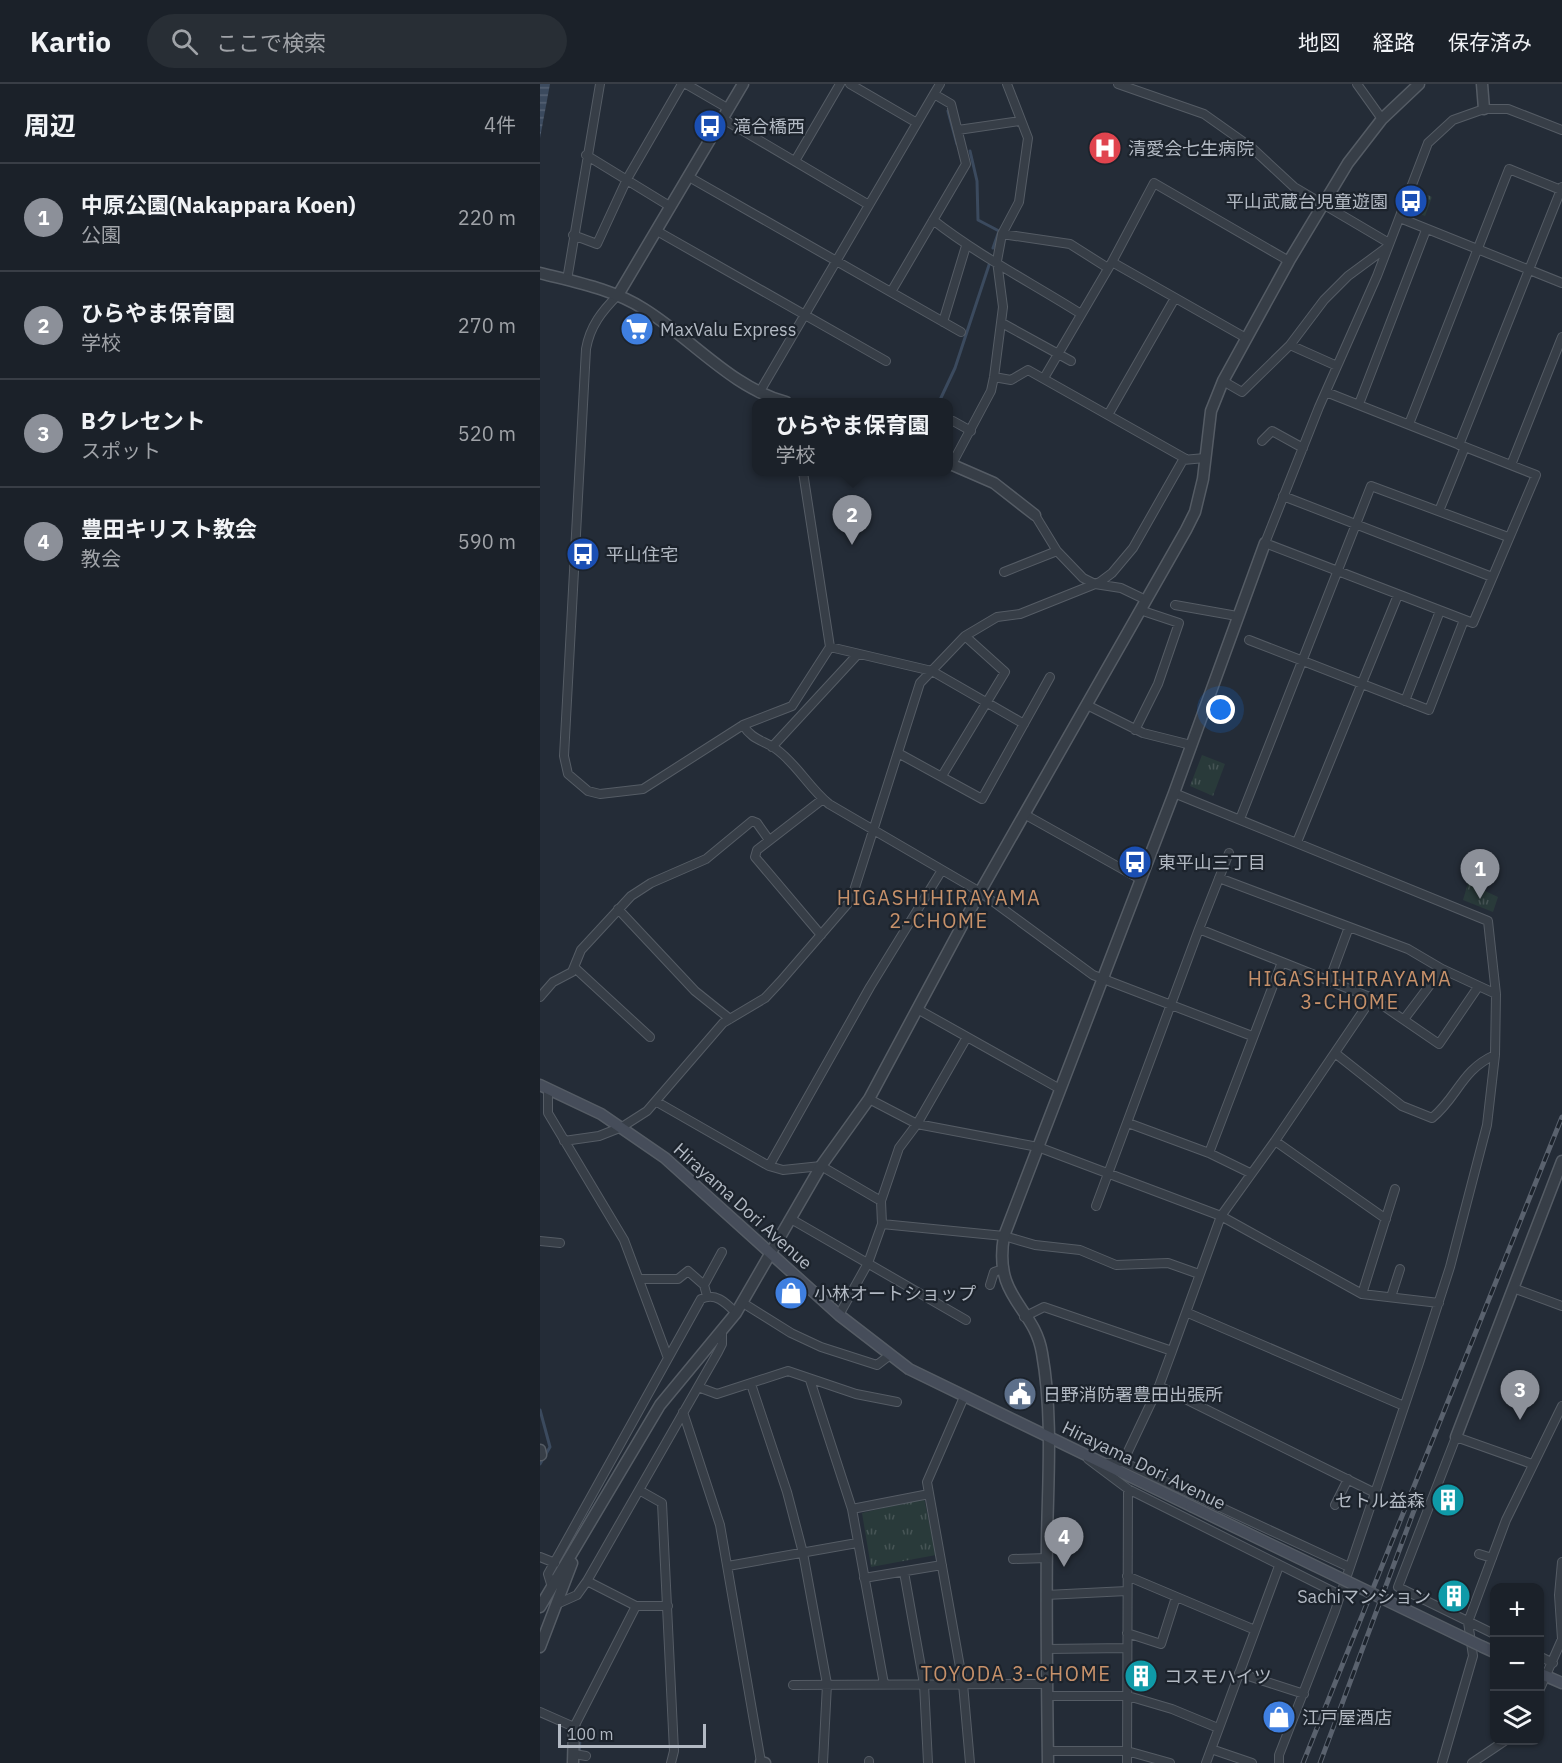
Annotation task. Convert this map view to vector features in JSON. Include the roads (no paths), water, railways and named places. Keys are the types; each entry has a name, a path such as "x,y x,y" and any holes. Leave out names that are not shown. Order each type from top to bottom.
{"main road":[{"name":"Hirayama Dori Avenue","path":"544,1087 622,1127 665,1158 773,1253 839,1315 890,1355 964,1397 1490,1650"},
{"path":"1544,1674 1562,1683"}],"street":[{"path":"564,279 600,84"},
{"path":"573,235 597,244 627,179 684,84 729,109"},
{"path":"743,84 618,295 597,318 590,332 586,349 566,695 566,768 572,779 588,791 600,794 643,789 743,725 792,706 830,647 803,476"},
{"path":"795,161 840,84"},
{"path":"850,84 917,123"},
{"path":"759,393 940,84"},
{"path":"953,459 991,391 1002,323 1003,307 997,261 1002,234 1019,202 1028,138 1007,84"},
{"path":"1118,84 1204,114 1252,148 1294,187 1388,245"},
{"path":"1357,84 1382,119"},
{"path":"540,1607 660,1405 740,1308 821,1166 869,1099 919,1010 980,892 1195,512 1203,479 1211,411 1223,381 1246,338 1348,163 1382,119 1419,84"},
{"path":"1482,84 1484,109"},
{"path":"891,292 966,164 951,104 934,94"},
{"path":"1048,1763 1046,1595 1050,1438 1043,1354 1037,1338 1012,1297 1003,1269 1004,1236 1174,793 1237,616 1283,496 1400,218 1428,143 1453,120 1484,109 1508,109 1562,130"},
{"path":"723,119 869,205"},
{"path":"957,130 1020,121"},
{"path":"586,155 671,207"},
{"path":"1409,424 1509,169 1561,188 1439,511"},
{"path":"689,177 961,332"},
{"path":"1044,378 1110,265 1154,183 1289,261"},
{"path":"1400,218 1562,283"},
{"path":"933,220 966,246 997,261 1081,314"},
{"path":"1359,404 1426,230"},
{"path":"657,231 886,361"},
{"path":"1002,234 1070,244 1175,298 1246,338"},
{"path":"1223,381 1242,392 1290,345 1324,300 1388,245"},
{"path":"943,322 966,246"},
{"path":"540,273 618,295 647,310 759,393 774,398"},
{"path":"1108,415 1175,298"},
{"path":"1002,323 1071,361"},
{"path":"1511,465 1562,337"},
{"path":"1290,345 1337,366"},
{"path":"994,377 1011,380 1028,370 1186,459 1205,458"},
{"path":"1265,543 1473,623 1536,475 1326,392"},
{"path":"953,421 971,430"},
{"path":"1262,441 1272,431 1303,448"},
{"path":"564,1141 599,1136 622,1127 647,1111 729,1019 765,998 851,900 920,683 965,636 997,617 1020,614 1095,584 1112,573 1133,548 1183,460 1186,459"},
{"path":"953,465 994,483 1035,515 1057,551 1083,578 1095,584 1121,588 1146,600"},
{"path":"1240,819 1371,486 1508,537"},
{"path":"1283,496 1492,577"},
{"path":"1004,572 1057,551"},
{"path":"1297,842 1398,595"},
{"path":"1175,605 1237,616"},
{"path":"1135,730 1158,684 1179,623 1140,610"},
{"path":"1405,701 1440,611"},
{"path":"1249,640 1429,710 1464,620"},
{"path":"942,776 1005,672 965,636"},
{"path":"830,647 932,671 1024,724"},
{"path":"772,747 858,654"},
{"path":"898,753 982,799 1050,677"},
{"path":"1087,705 1135,730 1191,745"},
{"path":"743,725 752,738 772,747 823,799 980,892 1102,979 1252,1036"},
{"path":"1174,793 1488,921 1496,994 1495,1055 1487,1125 1439,1303 1340,1594 1279,1755 1279,1763"},
{"path":"821,935 755,857 757,850 823,799"},
{"path":"1024,814 1140,879"},
{"path":"540,997 553,982 575,968 581,950 618,909 640,889 706,860 752,821 757,823 769,840"},
{"path":"1096,1206 1110,1174 1229,853"},
{"path":"769,1166 870,987 942,870"},
{"path":"1219,878 1408,949 1442,969 1496,994"},
{"path":"618,909 695,991 729,1019"},
{"path":"1329,981 1349,927"},
{"path":"1199,929 1372,998 1405,1018 1439,1044 1478,987"},
{"path":"1209,1154 1282,962"},
{"path":"575,968 651,1037"},
{"path":"1405,1018 1442,969"},
{"path":"1123,1462 1173,1351 1221,1216 1372,998"},
{"path":"919,1010 1060,1089"},
{"path":"839,1315 868,1263 882,1224 881,1201 899,1148 917,1124 967,1037"},
{"path":"1335,1053 1402,1106 1432,1118 1445,1107 1462,1078 1478,1062 1495,1055"},
{"path":"544,1087 548,1113 618,1227 640,1279 668,1358"},
{"path":"869,1099 917,1124 1038,1147 1221,1216 1362,1294 1439,1303"},
{"path":"657,1102 769,1166 783,1170 821,1166 881,1201"},
{"path":"1128,1123 1209,1154 1250,1173"},
{"path":"1275,1141 1386,1219"},
{"path":"1490,1632 1398,1587 1562,1161"},
{"path":"1362,1294 1395,1189"},
{"path":"791,1219 966,1320"},
{"path":"882,1224 1004,1236 1035,1245 1080,1250 1116,1265 1168,1263 1199,1274"},
{"path":"540,1241 560,1243"},
{"path":"704,1285 722,1252"},
{"path":"990,1285 994,1272 1003,1269"},
{"path":"1391,1297 1400,1269"},
{"path":"640,1279 678,1279 688,1271 704,1285 707,1296"},
{"path":"1513,1288 1562,1306"},
{"path":"552,1587 548,1574 616,1457 701,1299 707,1296 718,1298 821,1347 877,1365 890,1355"},
{"path":"1024,1317 1044,1307 1173,1351"},
{"path":"1188,1313 1404,1406"},
{"path":"557,1604 578,1595 587,1581 722,1344 722,1331"},
{"path":"698,1387 717,1394 788,1371 856,1394 897,1402"},
{"path":"810,1380 852,1509 884,1684"},
{"path":"751,1384 788,1492 803,1553 827,1684 823,1763"},
{"path":"1159,1386 1375,1493"},
{"path":"964,1397 927,1482 963,1684 970,1763"},
{"path":"1442,1763 1473,1656 1468,1622 1506,1520 1562,1406"},
{"path":"683,1412 716,1511 763,1762"},
{"path":"1456,1437 1532,1464"},
{"path":"1081,1453 1128,1489 1279,1566 1340,1594"},
{"path":"1099,1462 1123,1462 1348,1567"},
{"path":"1335,1505 1348,1479"},
{"path":"1127,1763 1128,1489"},
{"path":"639,1490 663,1503 674,1751 671,1763"},
{"path":"852,1509 929,1494"},
{"path":"1216,1533 1226,1511"},
{"path":"540,1647 580,1540"},
{"path":"728,1566 857,1543"},
{"path":"1479,1554 1492,1558"},
{"path":"540,1557 555,1563"},
{"path":"1013,1558 1047,1558"},
{"path":"1544,1673 1553,1663 1562,1639 1559,1595 1562,1562"},
{"path":"864,1578 942,1565"},
{"path":"1206,1763 1279,1566"},
{"path":"904,1572 924,1684 928,1763"},
{"path":"1127,1576 1255,1630"},
{"path":"587,1581 636,1606 668,1606"},
{"path":"1046,1595 1127,1591"},
{"path":"1127,1634 1161,1644 1176,1597"},
{"path":"578,1757 574,1727 636,1606"},
{"path":"1047,1649 1127,1648"},
{"path":"1544,1658 1553,1663"},
{"path":"1239,1673 1304,1694"},
{"path":"793,1685 1047,1684"},
{"path":"1047,1696 1128,1696 1172,1709 1218,1728"},
{"path":"540,1712 574,1727"},
{"path":"1472,1763 1499,1745"},
{"path":"1211,1749 1252,1763"},
{"path":"1048,1751 1127,1751 1170,1763"}],"water":[{"path":"540,84 550,84 540,138"}],"waterway":[{"path":"948,111 957,144"},
{"path":"970,151 977,181 978,220 999,231 993,248"},
{"path":"941,398 955,368 990,262"},
{"path":"540,1410 550,1447 540,1464"},
{"path":"579,1755 580,1739"}],"railway":[{"path":"1303,1763 1562,1117"},
{"path":"1320,1763 1419,1497"}],"place":[{"name":"滝合橋西","path":"710,126"},
{"name":"清愛会七生病院","path":"1105,148"},
{"name":"平山武蔵台児童遊園","path":"1411,201"},
{"name":"MaxValu Express","path":"637,329"},
{"name":"ひらやま保育園","path":"852,545"},
{"name":"平山住宅","path":"583,554"},
{"name":"東平山三丁目","path":"1135,862"},
{"name":"中原公園(Nakappara Koen)","path":"1480,899"},
{"name":"小林オートショップ","path":"791,1293"},
{"name":"日野消防署豊田出張所","path":"1020,1394"},
{"name":"Bクレセント","path":"1520,1420"},
{"name":"セトル益森","path":"1448,1500"},
{"name":"豊田キリスト教会","path":"1064,1567"},
{"name":"Sachiマンション","path":"1454,1596"},
{"name":"コスモハイツ","path":"1141,1676"},
{"name":"江戸屋酒店","path":"1279,1717"}],"district":[{"name":"HIGASHIHIRAYAMA 2-CHOME","path":"939,908"},
{"name":"HIGASHIHIRAYAMA 3-CHOME","path":"1350,990"},
{"name":"TOYODA 3-CHOME","path":"1016,1673"}]}
